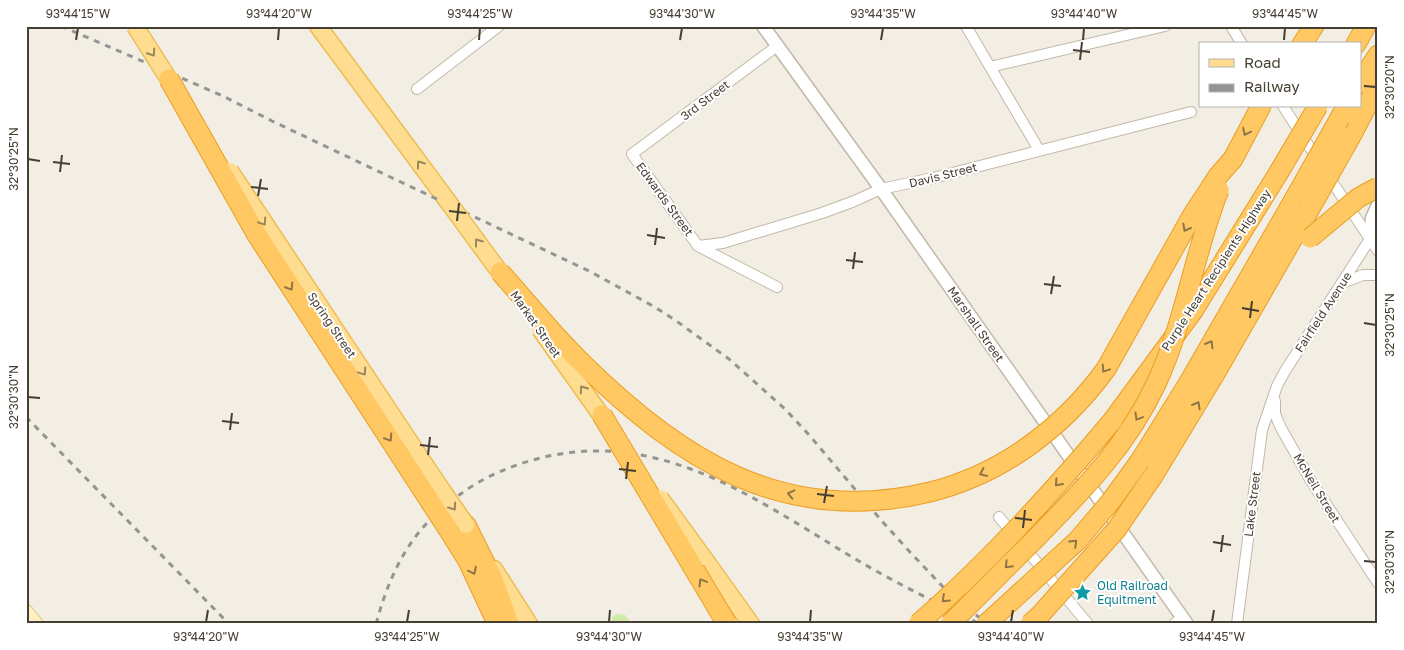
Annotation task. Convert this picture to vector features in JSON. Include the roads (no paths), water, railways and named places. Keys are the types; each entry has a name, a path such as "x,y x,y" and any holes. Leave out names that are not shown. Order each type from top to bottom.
{"highway":[{"path":"1303,42 1314,26"},
{"path":"1357,42 1366,26"},
{"path":"1362,80 1378,55"},
{"path":"169,79 256,235 468,561 498,624"},
{"path":"986,624 1078,540 1111,501 1140,461 1301,205 1351,136 1378,85"},
{"path":"950,624 1091,482 1130,429 1156,383 1169,352 1185,304 1205,227 1221,184 1259,108"},
{"name":"Purple Heart Recipients Highway","path":"918,624 961,585 1008,538 1113,420 1193,311 1317,108"},
{"path":"1035,621 1116,530 1187,422 1230,347 1301,205 1343,112"},
{"path":"500,272 580,361 617,396 667,436 706,462 741,479 804,497 842,501 898,499 944,488 980,475 1014,456 1053,428 1070,413 1092,389 1110,363 1192,216 1213,183 1233,159"},
{"path":"1230,347 1277,279 1310,238 1358,198 1378,187"},
{"path":"602,415 727,624"},
{"path":"466,525 492,576 509,624"}],"main road":[{"name":"Spring Street","path":"135,26 466,525 529,624"},
{"name":"Market Street","path":"318,26 500,272 751,624"},
{"path":"26,612 36,624"}],"street":[{"path":"417,88 499,26"},
{"name":"Marshall Street","path":"763,26 881,188 1181,622"},
{"path":"966,26 1039,150"},
{"path":"990,67 1133,30 1165,26"},
{"path":"1231,26 1241,42"},
{"name":"3rd Street","path":"632,154 778,46"},
{"path":"1284,108 1374,235 1378,251"},
{"name":"Davis Street","path":"698,246 723,243 822,213 852,202 881,188 942,175 1191,112"},
{"name":"Edwards Street","path":"632,154 698,246 777,287"},
{"name":"Fairfield Avenue","path":"1277,386 1374,235 1372,218 1378,205"},
{"path":"1341,284 1363,275 1378,275"},
{"name":"McNeil Street","path":"1277,386 1274,404 1277,421 1311,481 1378,583"},
{"name":"Lake Street","path":"1237,624 1262,430 1277,386"},
{"path":"999,517 1088,624"}],"railway":[{"path":"61,26 223,96 591,272 675,320 729,359 786,410 909,551 945,589 987,624"},
{"path":"26,417 229,624"},
{"path":"376,624 391,579 412,541 425,525 458,495 488,477 525,462 554,455 596,451 637,454 676,464 713,478 750,496 887,577 978,623"}],"place":[{"name":"Old Railroad Equitment","path":"1083,592"}]}
